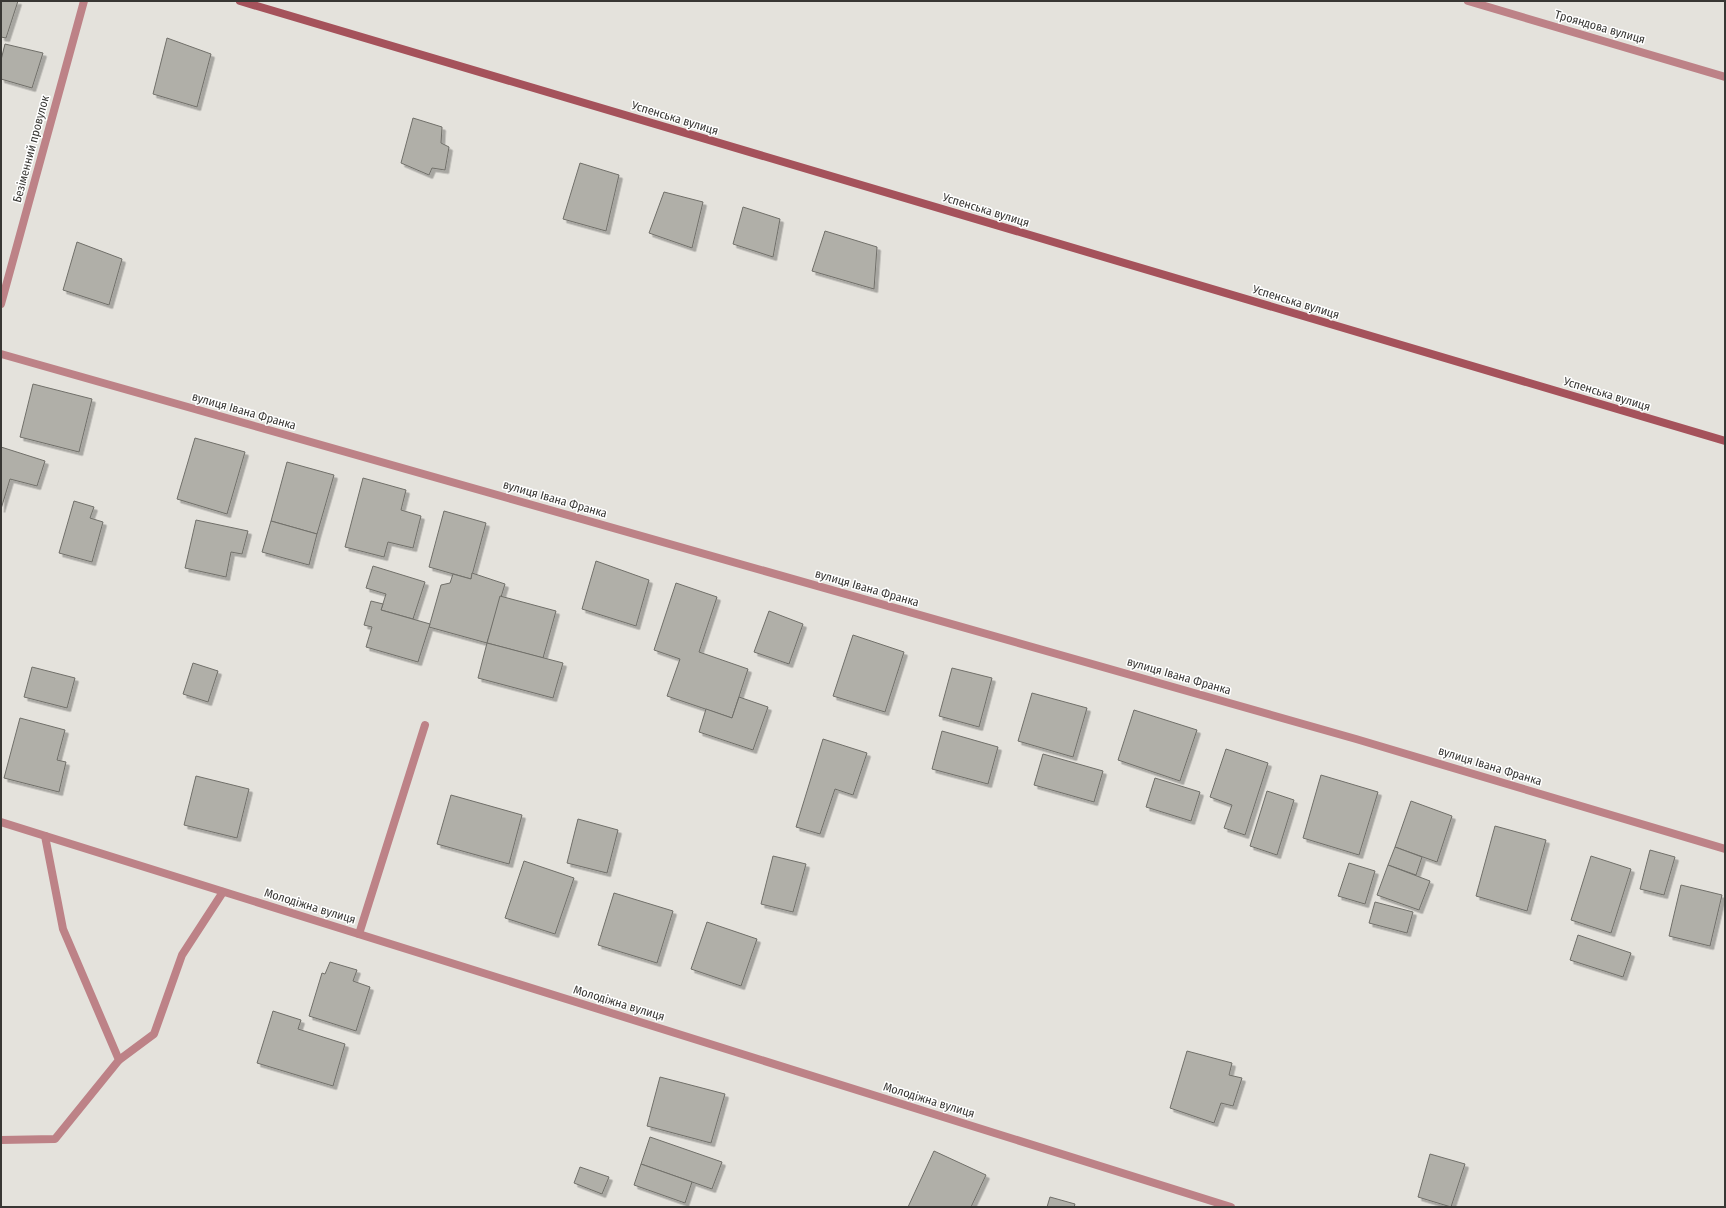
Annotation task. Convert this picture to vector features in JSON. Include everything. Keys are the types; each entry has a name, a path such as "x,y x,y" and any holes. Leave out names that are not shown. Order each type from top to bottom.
{"street":[{"name":"Безіменний провулок","path":"1,304 84,1"},
{"name":"Успенська вулиця","path":"240,1 1725,441"},
{"name":"Трояндова вулиця","path":"1468,1 1725,77"},
{"name":"вулиця Івана Франка","path":"1,354 1341,735 1725,849"},
{"path":"359,934 425,725"},
{"name":"Молодіжна вулиця","path":"1,822 1231,1207"},
{"path":"45,836 63,929 120,1060"},
{"path":"1,1140 55,1139 120,1060 154,1034 182,955 223,892"}],"building":[{"path":"1,1 18,1 6,38 1,37"},
{"path":"167,38 211,54 197,107 153,94"},
{"path":"5,44 43,53 32,88 1,79 1,60"},
{"path":"413,118 442,127 441,143 449,147 445,170 432,168 429,175 401,163"},
{"path":"580,163 619,175 606,231 563,219"},
{"path":"664,192 703,202 692,248 649,233"},
{"path":"743,207 780,219 773,257 733,244"},
{"path":"825,231 877,247 874,289 812,271"},
{"path":"77,242 122,259 109,305 63,290"},
{"path":"33,384 92,399 79,452 20,437"},
{"path":"195,438 245,452 227,514 177,499"},
{"path":"1,447 45,461 37,486 10,479 1,509"},
{"path":"287,462 334,475 317,534 271,521"},
{"path":"363,478 406,490 401,510 421,516 413,548 388,542 384,557 345,547"},
{"path":"74,501 94,507 90,518 103,522 92,562 59,553"},
{"path":"444,511 486,523 471,579 429,567"},
{"path":"196,520 248,531 242,554 231,552 226,577 185,568"},
{"path":"271,521 317,534 309,565 262,552"},
{"path":"596,561 649,580 636,626 582,609"},
{"path":"373,566 425,582 413,619 381,610 386,594 366,588"},
{"path":"472,573 505,584 487,643 429,627 441,585 450,583 453,574 471,579"},
{"path":"676,583 717,597 699,652 748,669 732,718 667,696 680,659 654,650"},
{"path":"500,596 556,611 543,658 487,643"},
{"path":"371,601 383,604 381,610 430,624 418,662 366,647 372,627 364,625"},
{"path":"769,611 803,624 789,664 754,652"},
{"path":"853,635 904,652 885,712 833,696"},
{"path":"487,643 563,663 553,698 478,678"},
{"path":"193,663 218,671 208,702 183,694"},
{"path":"32,667 75,678 67,708 24,697"},
{"path":"952,668 992,678 979,727 939,716"},
{"path":"1032,693 1087,708 1073,757 1018,741"},
{"path":"739,697 768,707 753,750 699,732 706,709 732,718"},
{"path":"1134,710 1197,730 1180,781 1118,760"},
{"path":"20,718 65,730 57,760 66,762 59,792 4,778"},
{"path":"942,731 998,747 988,784 932,769"},
{"path":"823,739 867,753 853,795 835,789 820,834 796,827"},
{"path":"1226,749 1268,763 1245,835 1224,828 1232,805 1210,797"},
{"path":"1043,754 1103,771 1094,802 1034,785"},
{"path":"1321,775 1378,792 1359,855 1303,838"},
{"path":"196,776 249,789 237,838 184,825"},
{"path":"1155,778 1200,792 1191,821 1146,807"},
{"path":"1267,791 1294,800 1277,855 1250,846"},
{"path":"451,795 522,815 509,864 437,844"},
{"path":"1411,801 1452,816 1437,862 1395,847"},
{"path":"578,819 618,830 607,873 567,863"},
{"path":"1495,826 1546,840 1527,911 1476,896"},
{"path":"1395,847 1422,857 1416,875 1388,865"},
{"path":"1650,850 1675,857 1664,895 1640,889"},
{"path":"773,856 806,864 793,912 761,904"},
{"path":"1591,856 1631,869 1611,933 1571,920"},
{"path":"524,861 574,878 555,934 505,918"},
{"path":"1349,863 1375,871 1365,904 1338,896"},
{"path":"1388,865 1430,881 1419,910 1377,895"},
{"path":"1681,885 1722,895 1710,946 1669,936"},
{"path":"614,893 673,911 657,963 598,945"},
{"path":"1375,902 1413,912 1407,933 1369,923"},
{"path":"707,922 757,939 741,986 691,969"},
{"path":"1578,935 1631,953 1623,977 1570,960"},
{"path":"330,962 357,970 353,981 370,987 356,1031 309,1016 322,973 325,974"},
{"path":"273,1011 301,1020 298,1029 345,1044 333,1086 257,1063"},
{"path":"1187,1051 1232,1063 1229,1075 1242,1078 1233,1106 1221,1103 1214,1123 1170,1108"},
{"path":"660,1077 725,1094 711,1143 647,1126"},
{"path":"650,1137 722,1162 712,1189 641,1164"},
{"path":"934,1151 986,1175 971,1207 908,1207"},
{"path":"1430,1154 1465,1164 1451,1207 1418,1197"},
{"path":"641,1164 692,1182 685,1203 634,1185"},
{"path":"580,1167 609,1177 602,1194 574,1183"},
{"path":"1050,1197 1075,1204 1074,1207 1047,1207"}]}
